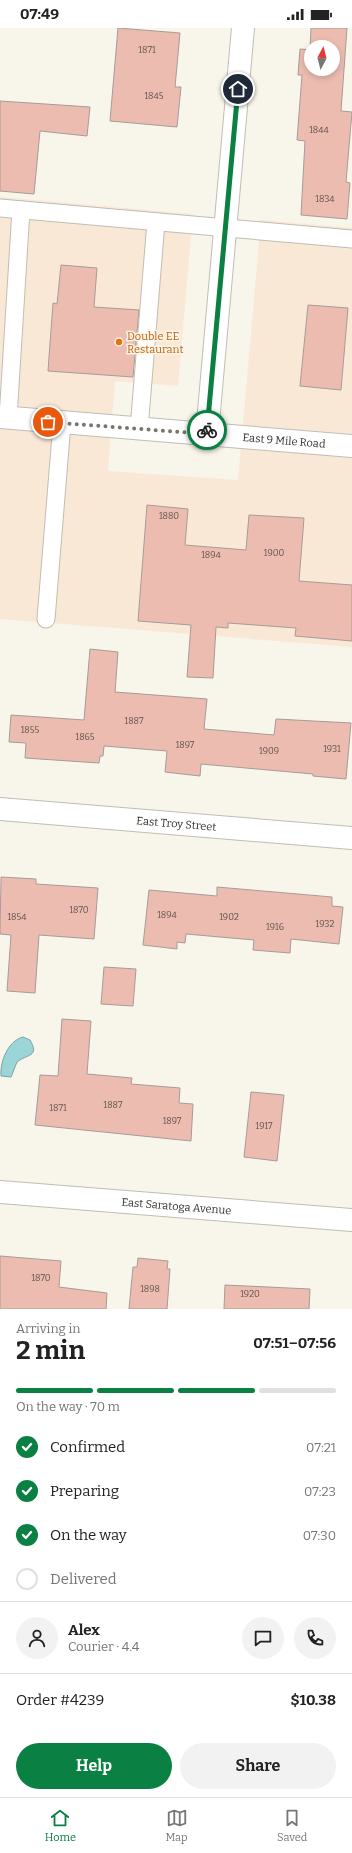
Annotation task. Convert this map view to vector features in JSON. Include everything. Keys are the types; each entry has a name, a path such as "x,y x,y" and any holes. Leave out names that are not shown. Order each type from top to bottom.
{"street":[{"path":"207,434 224,228 243,28"},
{"name":"East 9 Mile Road","path":"4,418 352,446"},
{"name":"East Troy Street","path":"0,809 352,838"},
{"name":"East Saratoga Avenue","path":"0,1192 352,1220"}],"lane":[{"path":"0,208 352,239"},
{"path":"4,418 21,210"},
{"path":"139,429 156,222"},
{"path":"46,619 62,423"}],"shaded area":[{"path":"0,197 193,214 178,386 115,381 108,471 238,480 261,220 352,228 352,647 0,619"}],"water":[{"path":"23,1037 30,1040 34,1049 33,1052 17,1062 11,1077 1,1076 2,1064 6,1052 13,1043"}],"building":[{"path":"118,28 180,33 175,87 181,87 177,127 110,121"},
{"path":"311,28 347,28 341,111 352,112 346,182 350,183 347,219 301,215 305,141 297,140 302,75 298,75 300,49 304,49 304,76 340,76 340,40 310,40"},
{"path":"0,101 90,107 87,136 40,131 34,194 0,191"},
{"path":"61,265 97,268 94,307 139,310 133,377 48,371 53,303 57,304"},
{"path":"308,305 348,308 341,390 300,386"},
{"path":"147,505 188,509 185,545 246,550 249,515 304,518 299,581 352,585 352,641 295,636 296,628 228,623 228,628 216,627 213,678 187,677 191,625 138,621"},
{"path":"90,649 118,652 115,692 207,699 204,729 274,735 276,719 351,723 346,779 313,776 313,774 201,764 200,776 165,772 167,751 104,746 103,756 100,756 99,763 25,758 26,743 9,742 11,715 84,720"},
{"path":"1,877 36,879 36,884 98,888 94,939 39,935 35,993 7,991 11,935 0,934"},
{"path":"217,887 332,897 332,906 343,907 339,944 291,939 290,953 253,950 254,940 186,934 185,943 177,942 177,949 143,945 149,890 217,896"},
{"path":"104,967 136,969 133,1006 101,1004"},
{"path":"62,1019 91,1021 87,1074 132,1078 131,1084 180,1088 179,1103 193,1104 191,1141 35,1125 40,1075 58,1076"},
{"path":"251,1092 284,1095 277,1161 244,1157"},
{"path":"0,1256 61,1261 59,1287 107,1293 106,1309 0,1309"},
{"path":"138,1258 168,1261 167,1269 170,1269 167,1309 129,1309 133,1267 137,1267"},
{"path":"225,1285 310,1289 309,1309 224,1309"}],"way so far":[{"path":"48,422 207,434 207,430"}],"place":[{"name":"Double EE Restaurant","path":"119,342"}],"route":[{"path":"207,430 224,228 238,89"}]}
